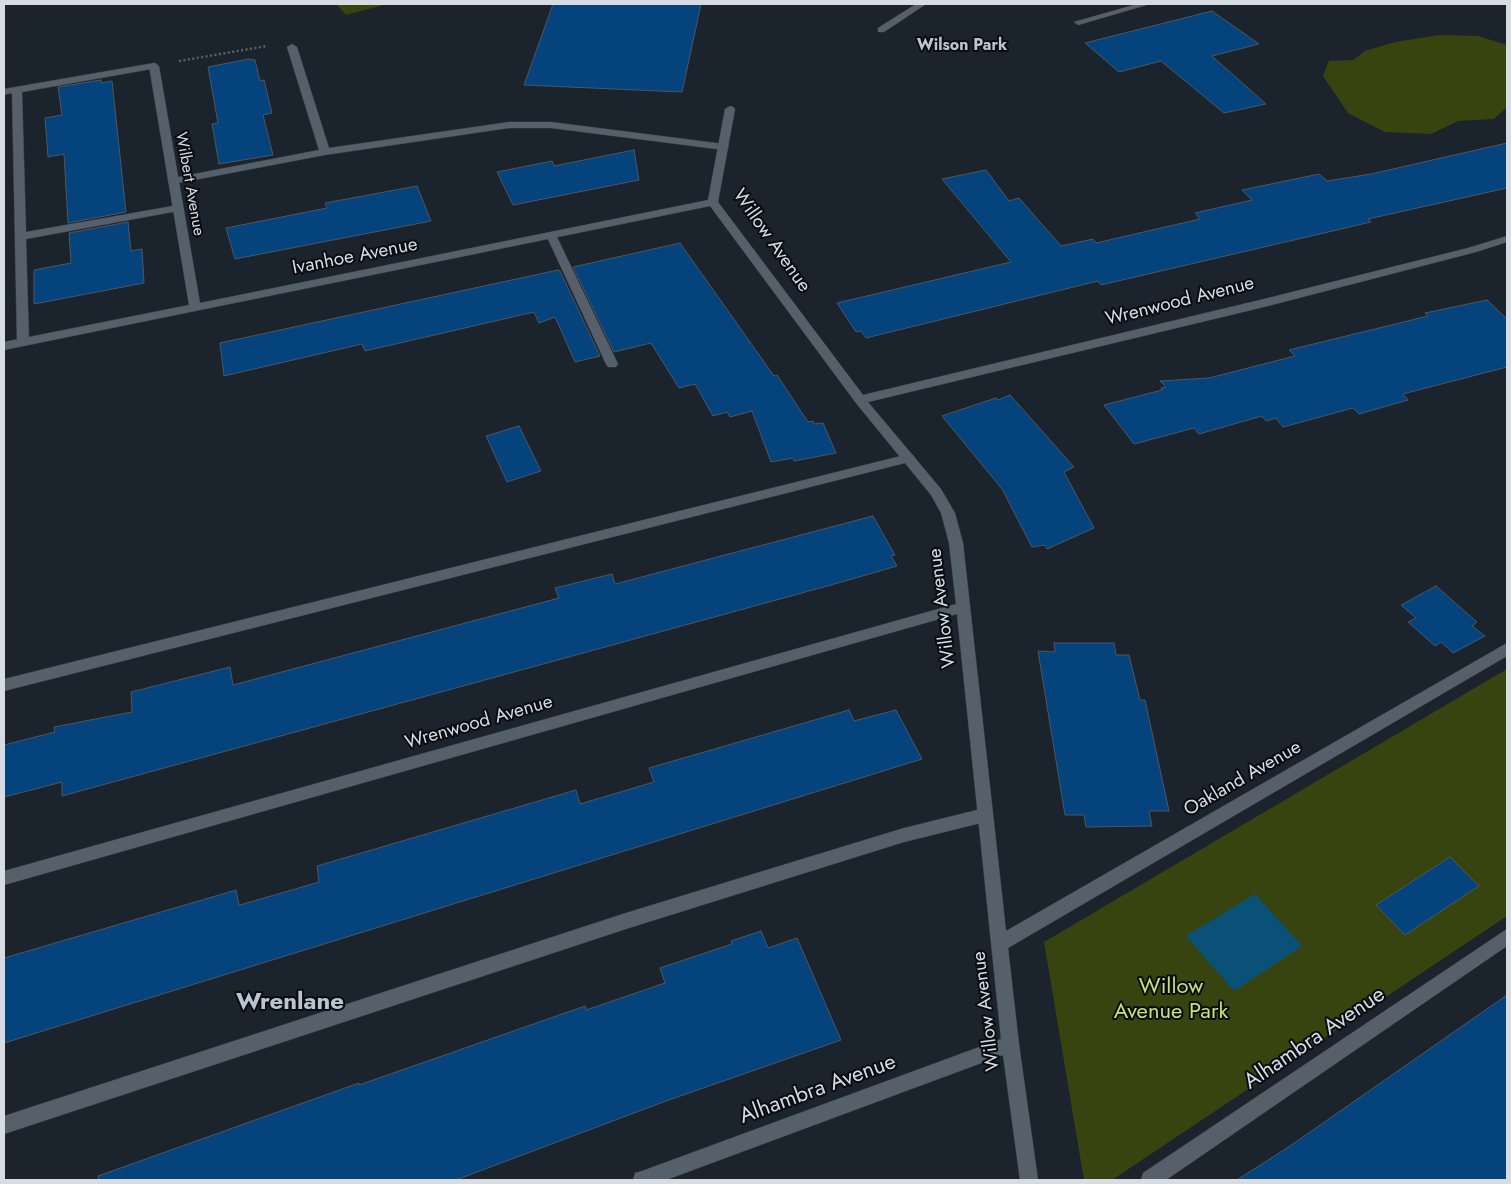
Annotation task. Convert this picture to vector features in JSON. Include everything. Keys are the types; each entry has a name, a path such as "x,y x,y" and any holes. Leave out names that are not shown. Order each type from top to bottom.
{"street":[{"path":"881,30 922,4"},
{"path":"1078,22 1146,4"},
{"path":"292,47 325,152"},
{"path":"4,92 154,66"},
{"name":"Wilbert Avenue","path":"154,66 195,307"},
{"path":"17,89 22,236 23,342"},
{"name":"Willow Avenue","path":"730,109 713,202 860,400 936,492 948,513 956,543 964,607 984,815 991,854 1010,1044 1029,1180"},
{"path":"174,181 325,152 509,125 551,125 724,147"},
{"name":"Ivanhoe Avenue","path":"4,346 713,202"},
{"path":"22,236 178,208"},
{"path":"551,235 612,364"},
{"name":"Wrenwood Avenue","path":"860,400 1274,300 1472,250 1507,239"},
{"path":"4,685 909,458"},
{"name":"Wrenwood Avenue","path":"4,878 964,607"},
{"name":"Oakland Avenue","path":"999,944 1507,649"},
{"path":"4,1124 638,917 904,835 984,815"},
{"name":"Alhambra Avenue","path":"1150,1180 1507,936"},
{"name":"Alhambra Avenue","path":"642,1180 1010,1044"}],"path":[{"path":"154,66 291,42 292,47"}],"green space":[{"path":"336,4 388,4 346,15"},
{"path":"1439,35 1478,36 1507,45 1507,107 1494,119 1458,121 1431,134 1385,132 1348,113 1323,76 1329,61 1353,60 1365,51 1395,42"},
{"name":"Willow Avenue Park","path":"1507,669 1507,916 1112,1180 1084,1180 1044,942"}],"water":[{"path":"1255,894 1302,946 1234,991 1186,936"}],"building":[{"path":"553,4 701,4 682,92 524,85"},
{"path":"1212,11 1259,44 1212,56 1266,104 1224,113 1161,61 1119,72 1085,43"},
{"path":"249,59 255,60 260,81 264,80 272,113 263,115 273,155 219,164 212,124 218,123 208,67"},
{"path":"101,80 101,83 112,81 126,212 68,223 64,154 48,157 45,118 62,115 58,87"},
{"path":"1507,143 1507,188 1368,219 1371,222 1101,285 1098,281 866,338 861,331 856,332 837,303 1011,262 942,179 986,170 1009,201 1019,198 1061,246 1093,239 1096,243 1200,219 1195,213 1252,200 1242,190 1319,174 1327,181 1371,174"},
{"path":"634,150 639,180 513,205 497,172 552,161 554,166"},
{"path":"417,186 431,221 235,259 226,228 327,208 325,203"},
{"path":"128,222 131,251 142,249 144,283 34,304 34,270 71,263 69,233"},
{"path":"680,243 774,376 777,375 808,422 813,421 814,424 823,423 836,453 794,461 793,458 771,462 752,411 730,417 727,412 713,416 695,384 679,388 651,343 614,352 573,267"},
{"path":"558,270 600,356 575,362 555,317 539,323 534,312 365,351 362,344 224,376 220,343"},
{"path":"1487,300 1507,319 1507,367 1403,394 1408,400 1359,414 1353,408 1283,427 1276,418 1266,421 1262,416 1199,434 1194,428 1134,444 1104,405 1162,390 1161,388 1166,387 1160,381 1209,378 1295,356 1289,350 1428,316 1425,313"},
{"path":"1010,395 1074,467 1064,472 1094,528 1047,549 1045,545 1032,547 1002,489 942,416"},
{"path":"519,426 541,471 507,482 486,436"},
{"path":"873,516 895,555 891,556 897,566 62,796 62,782 4,797 4,745 55,732 54,727 132,712 131,692 230,667 233,685 559,598 555,588 612,574 615,584"},
{"path":"1436,586 1477,622 1472,626 1485,636 1453,653 1441,642 1435,646 1408,622 1416,618 1401,605"},
{"path":"1054,643 1114,643 1116,655 1129,655 1140,700 1145,700 1169,811 1149,811 1152,826 1086,827 1084,815 1065,815 1038,651 1055,652"},
{"path":"849,710 854,721 896,710 922,759 4,1043 4,958 236,890 239,905 319,882 317,866 576,790 580,804 654,782 649,768"},
{"path":"1450,857 1479,886 1405,935 1376,905"},
{"path":"761,931 768,948 797,938 841,1040 666,1101 456,1180 99,1180 98,1176 359,1083 359,1085 585,1006 586,1010 665,983 660,968 732,944 731,941"},
{"path":"1507,995 1507,1180 1237,1180 1290,1146"}],"district":[{"name":"Wilson Park","path":"962,46"},
{"name":"Wrenlane","path":"290,1003"}]}
